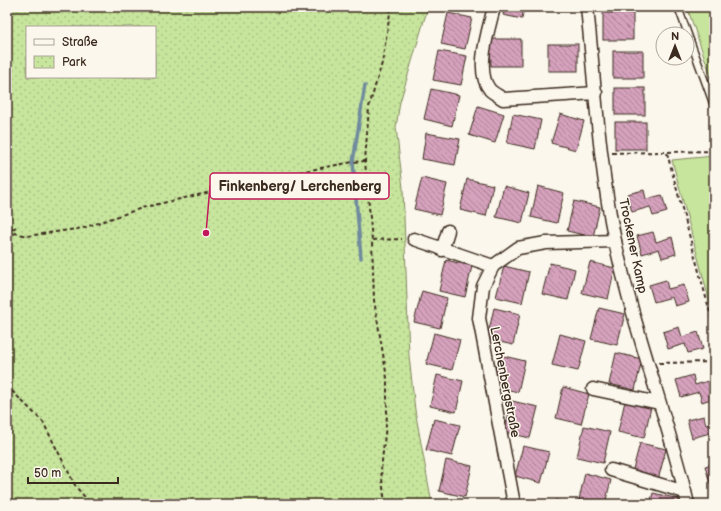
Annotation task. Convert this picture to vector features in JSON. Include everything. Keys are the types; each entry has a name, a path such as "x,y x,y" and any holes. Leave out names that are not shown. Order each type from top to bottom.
{"street":[{"path":"494,7 482,63 484,79 490,90 503,99 596,93"},
{"name":"Trockener Kamp","path":"587,7 601,152 615,241 647,363 688,504"},
{"path":"442,250 448,231"},
{"path":"414,240 493,266"},
{"name":"Lerchenbergstraße","path":"514,504 479,318 483,286 493,266 518,248 546,243 615,241"},
{"path":"593,389 659,403"},
{"path":"611,470 685,492"}],"lane":[{"path":"678,7 714,106"}],"path":[{"path":"385,504 381,470 387,416 387,378 374,300 372,240 365,161 369,107 382,63 391,7"},
{"path":"601,152 667,153 714,151"},
{"path":"667,153 714,327"},
{"path":"7,220 15,233 27,236 83,228 145,207 299,172 365,161"},
{"path":"12,229 16,227"},
{"path":"7,238 15,233"},
{"path":"372,240 414,240"},
{"path":"647,363 714,362"},
{"path":"7,386 43,422 76,487 90,504"}],"green space":[{"path":"7,7 428,7 400,102 396,127 403,188 409,356 415,410 432,504 7,504"},
{"path":"687,7 714,7 714,85 695,30 695,26 694,26"},
{"path":"714,156 714,318 672,160"}],"building":[{"path":"505,7 524,7 522,19 503,15"},
{"path":"541,7 571,7 571,10 541,10"},
{"path":"448,13 472,18 465,49 441,44"},
{"path":"603,13 633,13 633,40 603,40"},
{"path":"490,39 521,39 521,66 491,66"},
{"path":"548,44 578,44 578,71 548,71"},
{"path":"439,51 467,56 461,85 433,80"},
{"path":"613,51 643,51 643,78 613,78"},
{"path":"615,88 645,88 645,115 615,115"},
{"path":"431,89 459,95 452,126 424,119"},
{"path":"478,106 504,114 495,143 469,135"},
{"path":"513,114 541,120 535,149 507,143"},
{"path":"560,114 584,121 576,150 551,143"},
{"path":"615,122 646,122 646,149 615,149"},
{"path":"426,133 460,139 455,165 422,159"},
{"path":"422,178 447,184 440,215 414,209"},
{"path":"467,179 493,185 486,216 460,210"},
{"path":"504,186 529,193 522,223 496,217"},
{"path":"538,186 564,193 557,223 531,217"},
{"path":"644,190 646,199 662,195 667,212 653,216 650,207 632,212 627,194"},
{"path":"574,201 600,207 593,237 567,231"},
{"path":"653,232 656,242 672,237 676,254 662,258 659,249 642,254 637,236"},
{"path":"446,260 472,266 465,297 439,291"},
{"path":"590,262 615,268 608,299 582,293"},
{"path":"550,263 575,269 568,300 542,294"},
{"path":"504,266 529,272 522,303 496,297"},
{"path":"666,280 668,289 684,285 689,302 675,306 672,297 654,302 649,285"},
{"path":"422,291 447,298 440,328 414,322"},
{"path":"494,308 520,314 513,345 487,339"},
{"path":"599,308 625,314 617,345 591,339"},
{"path":"679,327 682,337 698,332 703,349 688,353 685,344 668,349 663,332"},
{"path":"434,333 460,340 452,370 426,364"},
{"path":"560,334 586,341 578,371 552,365"},
{"path":"616,353 642,359 635,390 609,384"},
{"path":"499,355 525,361 518,392 492,386"},
{"path":"437,375 463,381 456,412 430,406"},
{"path":"693,375 695,385 711,380 714,398 702,402 699,392 681,397 676,380"},
{"path":"563,387 589,394 581,424 556,418"},
{"path":"512,401 538,407 530,438 504,432"},
{"path":"625,401 651,407 644,438 618,432"},
{"path":"704,416 706,425 714,423 714,442 710,433 692,438 687,420"},
{"path":"434,419 460,425 452,456 426,450"},
{"path":"584,426 610,432 603,463 577,457"},
{"path":"640,443 666,449 658,480 632,473"},
{"path":"523,446 549,452 541,483 515,476"},
{"path":"446,460 472,466 465,497 439,491"},
{"path":"714,464 714,482 710,483 705,466"},
{"path":"585,473 611,480 605,504 578,504"},
{"path":"653,493 679,499 678,504 650,504"},
{"path":"555,500 569,504 554,504"},
{"path":"454,501 468,504 454,504"}],"waterway":[{"path":"361,258 353,162 365,85"}],"place":[{"name":"Finkenberg/ Lerchenberg","path":"206,233"}]}
